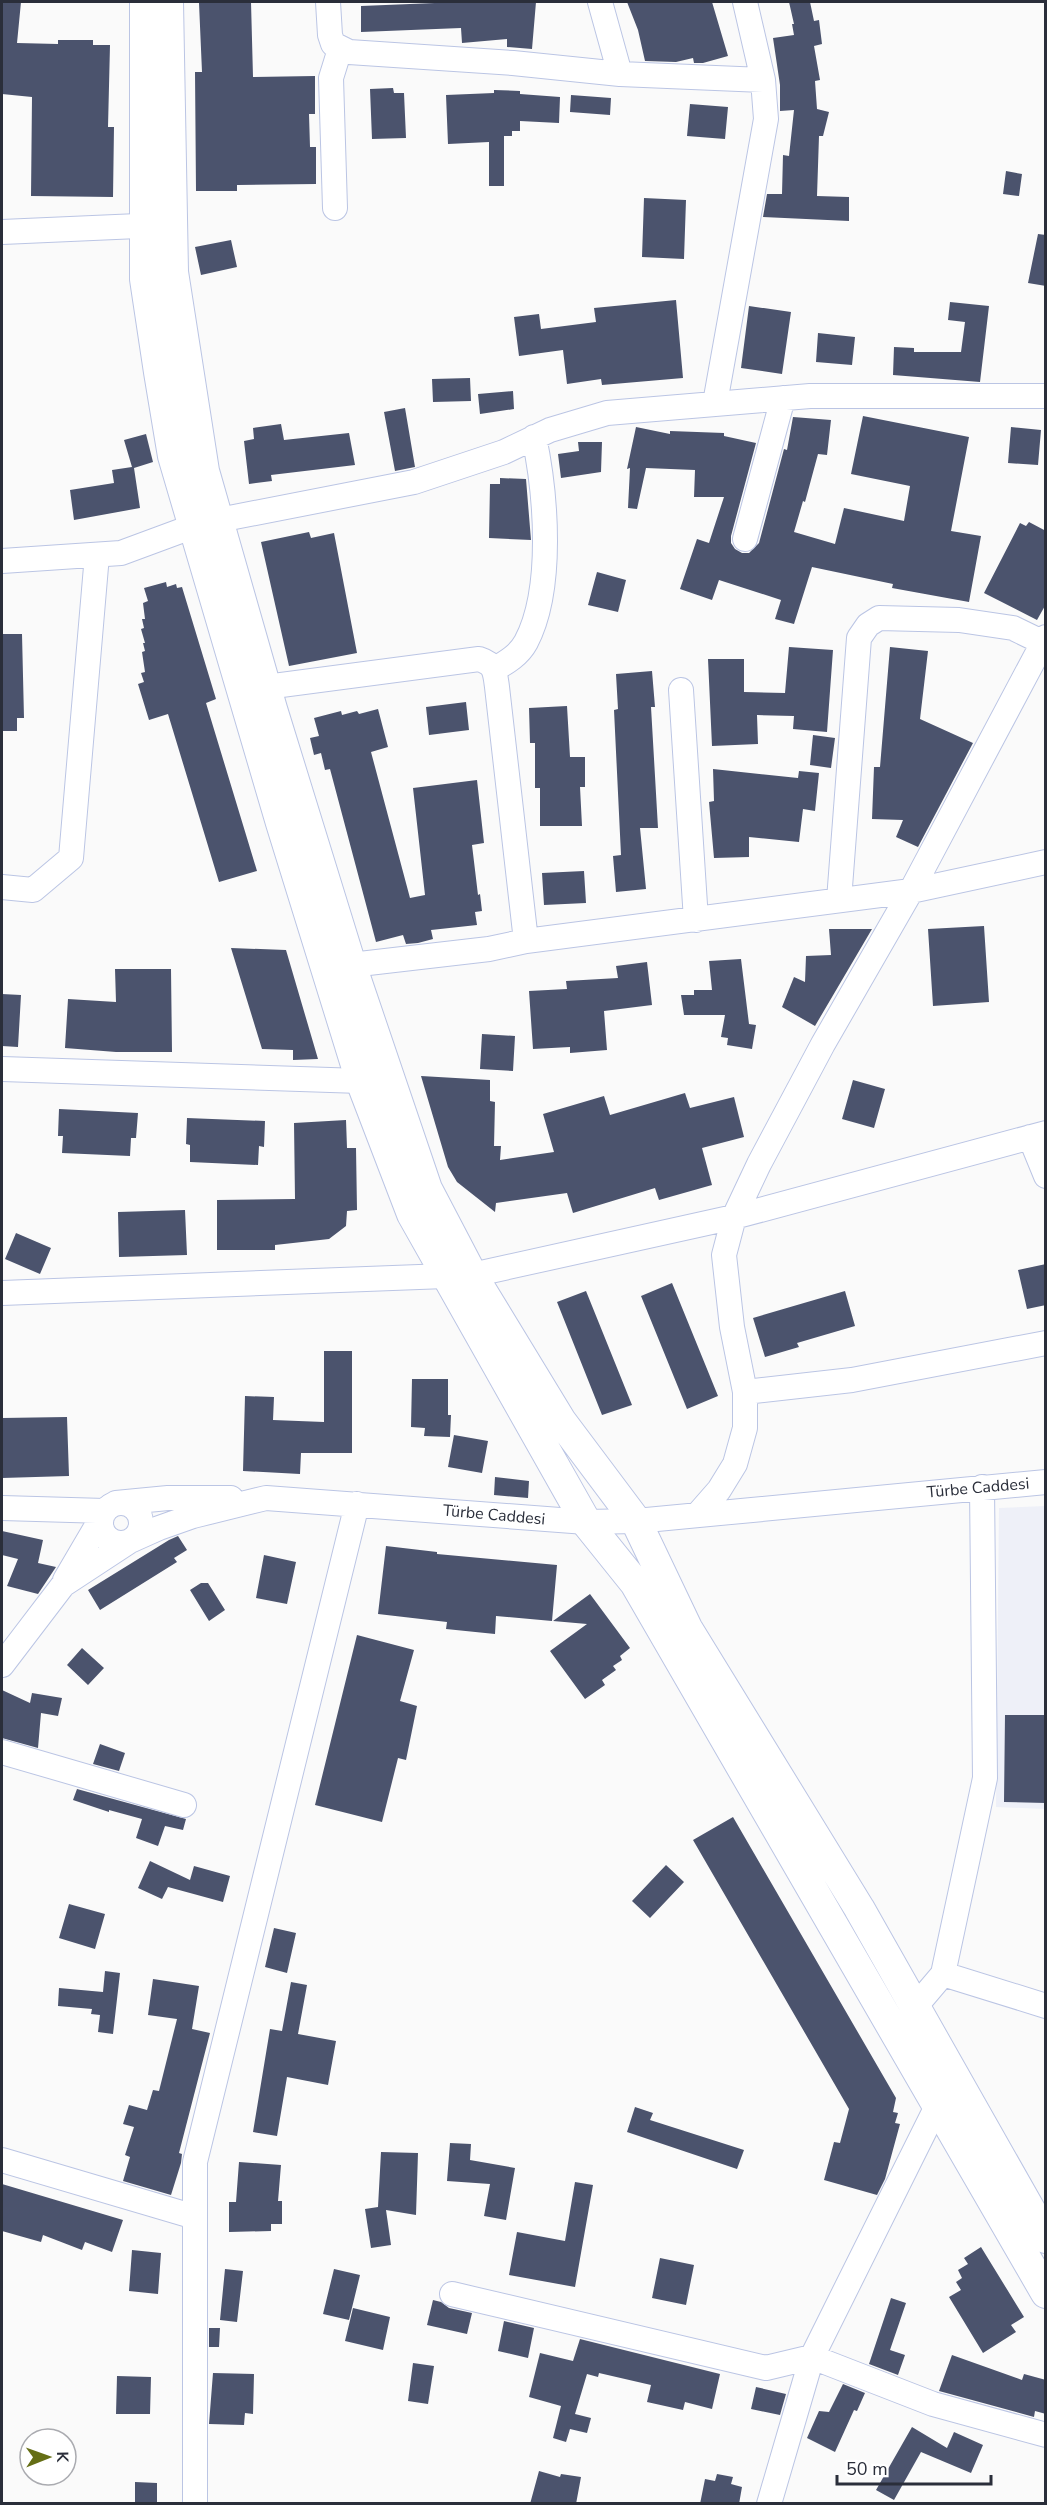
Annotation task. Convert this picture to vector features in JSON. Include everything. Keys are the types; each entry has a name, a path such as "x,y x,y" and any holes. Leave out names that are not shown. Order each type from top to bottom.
{"main road":[{"path":"145,2 158,225"},
{"path":"168,2 158,225 145,279 173,456 206,523 266,687 338,964 361,1081 412,1214 460,1276 561,1421 636,1521 687,1628 859,1908 1046,2238"},
{"path":"206,523 338,964 460,1276 586,1522 635,1583 1046,2293"}],"street":[{"path":"328,2 330,35 333,44 349,51 513,63 620,74 763,80"},
{"path":"600,2 620,74"},
{"path":"715,403 766,119 763,80 745,2"},
{"path":"335,208 331,78 340,49"},
{"path":"2,232 158,225"},
{"path":"2,561 121,553 206,523 414,482 504,452 550,430 607,413 783,398 1046,396"},
{"path":"745,539 783,398"},
{"path":"495,669 514,658 525,643 538,607 543,579 545,502 534,437"},
{"path":"2,887 33,890 71,858 97,555"},
{"path":"698,1514 719,1490 735,1464 745,1428 745,1392 732,1327 723,1255 735,1217 785,1114 911,891 1045,641 1013,628 960,620 879,618 868,625 859,638 840,900"},
{"path":"266,687 479,659 489,662 495,669 526,941"},
{"path":"681,690 696,920"},
{"path":"338,964 489,948 526,941 911,891 1046,862"},
{"path":"2,1069 361,1081"},
{"path":"2,1293 460,1276 735,1217 1038,1135 1046,1176"},
{"path":"745,1392 852,1380 1046,1343"},
{"name":"Türbe Caddesi","path":"2,1665 63,1585 130,1541 173,1522 266,1498 586,1522 636,1521 1046,1482"},
{"path":"915,2007 944,1974 984,1778 982,1487"},
{"path":"2,1508 107,1510 168,1498 266,1498"},
{"path":"63,1585 107,1510 129,1504 138,1512 141,1519 139,1532 130,1541 117,1543 106,1536 102,1530 107,1510"},
{"path":"195,2504 195,2162 357,1504"},
{"path":"2,1752 184,1805"},
{"path":"944,1974 1046,2006"},
{"path":"770,2504 812,2357 937,2106"},
{"path":"2,2160 195,2217"},
{"path":"453,2294 766,2368 812,2357 933,2404 1046,2435"}],"shaded area":[{"path":"1045,1506 1045,1809 996,1807 999,1508"}],"building":[{"path":"2,2 21,2 17,43 58,44 58,40 93,40 93,45 110,45 108,127 114,127 113,197 31,196 32,97 2,94"},
{"path":"251,2 253,77 315,76 315,114 309,114 310,147 316,147 316,184 237,185 237,191 196,191 195,72 202,72 199,3"},
{"path":"536,2 532,49 507,47 507,39 462,43 461,28 361,32 361,6"},
{"path":"627,2 712,2 728,56 703,63 694,63 693,58 676,62 645,61 638,30"},
{"path":"789,2 810,2 814,21 819,20 822,44 814,46 820,80 815,81 817,109 829,112 823,136 819,136 817,196 849,197 849,221 763,217 767,194 782,194 783,155 789,156 794,110 780,111 780,85 773,38 794,35"},
{"path":"393,88 394,93 404,93 406,138 372,139 370,89"},
{"path":"494,90 560,97 559,123 520,121 520,131 512,131 512,136 504,136 504,186 489,186 489,142 448,144 446,95 494,93"},
{"path":"571,95 611,98 610,115 570,112"},
{"path":"690,104 728,107 725,139 687,136"},
{"path":"1006,171 1022,174 1019,196 1003,194"},
{"path":"644,198 686,200 684,259 642,257"},
{"path":"1038,234 1046,235 1046,286 1028,283"},
{"path":"231,240 237,267 201,275 195,247"},
{"path":"676,300 683,378 602,385 601,379 567,384 563,350 519,356 514,317 539,314 541,329 596,322 594,308"},
{"path":"950,302 989,306 980,382 893,375 894,347 914,348 914,352 961,352 965,322 948,320"},
{"path":"749,306 791,312 782,374 741,368"},
{"path":"818,333 855,337 852,365 816,362"},
{"path":"470,378 471,401 433,402 432,379"},
{"path":"513,391 514,409 480,414 478,394"},
{"path":"405,408 415,467 395,471 384,412"},
{"path":"863,416 969,437 951,531 981,536 969,602 892,588 893,584 812,567 794,624 775,619 781,600 719,580 712,600 680,589 697,539 709,543 724,497 694,497 695,470 646,468 637,509 628,508 630,468 627,469 636,427 670,434 670,431 724,433 724,436 756,443 731,536 731,543 735,549 742,553 749,553 759,543 784,449 787,450 793,417 831,420 827,455 818,454 794,532 835,544 844,508 904,521 910,486 851,474"},
{"path":"281,424 284,440 349,433 355,465 271,475 272,481 249,484 244,441 254,439 253,428"},
{"path":"1011,427 1041,430 1038,465 1008,463"},
{"path":"146,434 153,462 134,468 140,508 74,520 70,490 114,483 112,470 132,467 124,440"},
{"path":"578,442 602,442 601,472 561,478 558,454 579,451"},
{"path":"500,478 526,479 531,540 489,538 490,484 500,484"},
{"path":"1029,522 1046,531 1046,604 1037,620 984,593 1020,523 1026,526"},
{"path":"309,532 311,538 334,533 357,653 289,666 261,542"},
{"path":"597,572 626,580 618,612 588,605"},
{"path":"166,582 167,587 176,584 177,588 182,587 216,699 206,703 257,871 219,882 168,714 149,720 138,684 144,682 141,673 145,672 142,652 145,651 143,643 145,643 141,629 144,628 142,619 145,619 143,603 148,601 144,588"},
{"path":"2,634 22,634 24,718 17,718 17,731 2,731"},
{"path":"789,647 833,650 827,732 793,729 794,716 757,715 758,744 712,746 708,659 744,659 744,692 785,693"},
{"path":"890,647 928,651 920,719 973,743 918,847 896,837 903,820 872,819 874,767 880,767"},
{"path":"652,671 655,707 651,707 658,828 640,828 646,889 616,892 613,856 621,855 614,710 618,709 616,674"},
{"path":"466,702 469,730 429,735 426,707"},
{"path":"567,706 570,757 585,757 585,787 580,787 582,826 540,826 540,788 535,788 535,743 530,743 529,708"},
{"path":"378,709 388,747 371,752 410,898 425,895 413,788 477,780 484,843 472,845 482,911 475,912 477,925 431,930 433,939 418,943 406,944 403,935 376,942 330,769 325,770 321,753 314,755 310,738 319,736 314,718 341,711 342,715 357,711 359,714"},
{"path":"813,735 835,738 831,768 810,765"},
{"path":"713,769 798,778 799,771 819,773 815,811 803,809 799,842 749,837 749,857 714,858 709,802 714,801"},
{"path":"584,871 586,903 544,905 542,873"},
{"path":"984,926 989,1002 933,1006 928,929"},
{"path":"829,929 872,929 815,1026 782,1007 794,977 805,982 806,956 831,955"},
{"path":"231,948 286,950 318,1059 293,1060 293,1050 262,1049"},
{"path":"741,959 749,1024 756,1025 752,1049 727,1045 728,1038 721,1037 725,1015 684,1015 681,995 694,995 694,990 712,990 709,961"},
{"path":"647,962 652,1005 604,1011 607,1050 570,1053 570,1047 533,1049 529,991 567,989 566,981 618,978 616,966"},
{"path":"115,969 171,969 172,1052 116,1052 65,1048 68,999 116,1002"},
{"path":"2,994 21,995 18,1047 2,1046"},
{"path":"482,1034 515,1036 513,1071 480,1069"},
{"path":"421,1076 490,1080 490,1101 495,1102 494,1146 501,1146 500,1160 554,1152 543,1114 604,1096 610,1115 685,1093 690,1108 734,1097 744,1137 702,1148 712,1185 659,1200 655,1188 573,1213 567,1193 496,1203 495,1212 457,1182 448,1167"},
{"path":"853,1080 885,1089 874,1128 842,1119"},
{"path":"59,1109 138,1113 136,1138 131,1138 130,1156 62,1153 63,1136 58,1136"},
{"path":"187,1118 265,1121 264,1147 259,1146 258,1165 190,1162 190,1145 186,1144"},
{"path":"346,1120 347,1148 356,1148 357,1210 347,1211 346,1226 329,1239 275,1245 275,1250 217,1250 217,1200 295,1199 294,1123"},
{"path":"185,1210 187,1255 119,1257 118,1212"},
{"path":"16,1233 51,1248 40,1274 5,1259"},
{"path":"1046,1264 1046,1305 1027,1309 1018,1270"},
{"path":"672,1283 718,1396 687,1409 641,1296"},
{"path":"586,1291 632,1405 602,1415 557,1302"},
{"path":"845,1291 855,1326 797,1343 799,1347 765,1357 753,1318"},
{"path":"324,1351 352,1351 352,1453 301,1453 300,1474 243,1471 245,1396 274,1397 273,1420 324,1422"},
{"path":"412,1379 448,1379 450,1437 424,1436 425,1428 411,1427"},
{"path":"67,1417 69,1476 2,1478 2,1418"},
{"path":"454,1435 488,1441 482,1473 448,1467"},
{"path":"495,1477 529,1481 528,1498 494,1495"},
{"path":"2,1531 43,1540 38,1563 56,1567 38,1594 7,1586 18,1559 2,1555"},
{"path":"178,1536 187,1550 174,1558 177,1562 100,1610 88,1590"},
{"path":"386,1546 437,1552 437,1554 557,1565 552,1621 496,1616 495,1634 446,1629 447,1622 378,1614"},
{"path":"264,1555 296,1562 287,1604 256,1598"},
{"path":"201,1583 208,1583 225,1610 209,1621 190,1590"},
{"path":"590,1594 630,1648 620,1656 622,1660 613,1666 616,1670 602,1680 605,1685 585,1699 550,1651 587,1624 553,1621"},
{"path":"357,1635 414,1650 400,1701 417,1706 406,1760 398,1758 382,1822 315,1805"},
{"path":"82,1648 104,1668 88,1685 67,1665"},
{"path":"2,1690 30,1703 32,1693 62,1698 58,1716 41,1713 38,1748 2,1738"},
{"path":"1005,1715 1046,1715 1046,1803 1004,1802"},
{"path":"100,1744 125,1753 119,1771 93,1764"},
{"path":"77,1789 186,1819 183,1830 165,1826 158,1846 136,1838 142,1819 109,1810 109,1812 73,1800"},
{"path":"733,1817 896,2098 893,2112 898,2113 895,2123 900,2124 885,2179 877,2195 824,2180 834,2142 840,2143 849,2109 693,1840"},
{"path":"150,1861 190,1880 194,1866 230,1876 223,1902 168,1887 162,1899 138,1888"},
{"path":"666,1865 684,1882 650,1918 632,1901"},
{"path":"69,1904 105,1914 95,1949 59,1938"},
{"path":"274,1928 296,1933 287,1973 265,1967"},
{"path":"105,1971 120,1973 113,2034 98,2032 100,2015 91,2014 92,2009 58,2006 59,1988 103,1992"},
{"path":"153,1979 199,1986 192,2029 210,2033 179,2153 182,2154 181,2163 171,2195 123,2181 130,2157 125,2155 134,2127 123,2124 129,2105 147,2110 153,2090 159,2091 177,2019 148,2015"},
{"path":"291,1982 307,1985 298,2034 336,2041 328,2085 287,2077 277,2136 253,2132 270,2029 282,2031"},
{"path":"635,2107 653,2113 650,2120 744,2150 737,2169 627,2132"},
{"path":"450,2143 471,2144 470,2160 515,2168 506,2220 484,2216 490,2184 447,2181"},
{"path":"381,2152 418,2153 416,2215 386,2210 391,2245 371,2248 365,2209 378,2207"},
{"path":"239,2162 281,2165 278,2201 282,2201 282,2224 271,2224 271,2231 229,2232 229,2202 236,2202"},
{"path":"575,2182 593,2185 575,2287 509,2275 517,2232 565,2241"},
{"path":"2,2184 123,2220 112,2252 85,2242 82,2250 43,2235 41,2242 2,2231"},
{"path":"981,2247 1024,2317 1011,2325 1016,2332 983,2353 949,2297 961,2290 956,2282 962,2278 958,2270 968,2264 964,2258"},
{"path":"132,2250 161,2253 158,2294 129,2291"},
{"path":"660,2258 694,2265 686,2305 652,2298"},
{"path":"225,2269 243,2271 237,2322 220,2320"},
{"path":"334,2269 360,2275 349,2320 323,2314"},
{"path":"891,2298 906,2303 890,2350 905,2355 898,2375 869,2364"},
{"path":"433,2300 449,2308 472,2313 467,2334 427,2325"},
{"path":"353,2308 390,2317 383,2350 345,2341"},
{"path":"504,2321 534,2328 528,2358 498,2351"},
{"path":"209,2328 220,2328 219,2347 209,2347"},
{"path":"580,2339 720,2374 712,2409 685,2402 683,2410 647,2402 651,2385 599,2373 598,2377 587,2374 575,2414 591,2418 587,2433 570,2429 566,2442 553,2438 561,2406 529,2397 540,2353 573,2361"},
{"path":"952,2355 1022,2380 1024,2374 1046,2380 1046,2414 1035,2411 1034,2417 939,2391"},
{"path":"413,2363 434,2366 428,2404 408,2401"},
{"path":"213,2373 254,2374 253,2414 245,2413 244,2425 209,2424"},
{"path":"117,2376 151,2377 150,2414 116,2414"},
{"path":"843,2384 865,2393 857,2411 854,2410 835,2452 807,2438 819,2411 829,2412"},
{"path":"756,2387 786,2394 780,2415 751,2409"},
{"path":"912,2427 947,2448 954,2432 983,2445 971,2473 921,2452 894,2500 876,2490"},
{"path":"539,2471 560,2477 561,2474 581,2477 576,2504 530,2504"},
{"path":"717,2474 733,2477 731,2484 742,2487 739,2504 700,2504 705,2479 715,2481"},
{"path":"135,2482 157,2483 157,2504 135,2504"}]}
